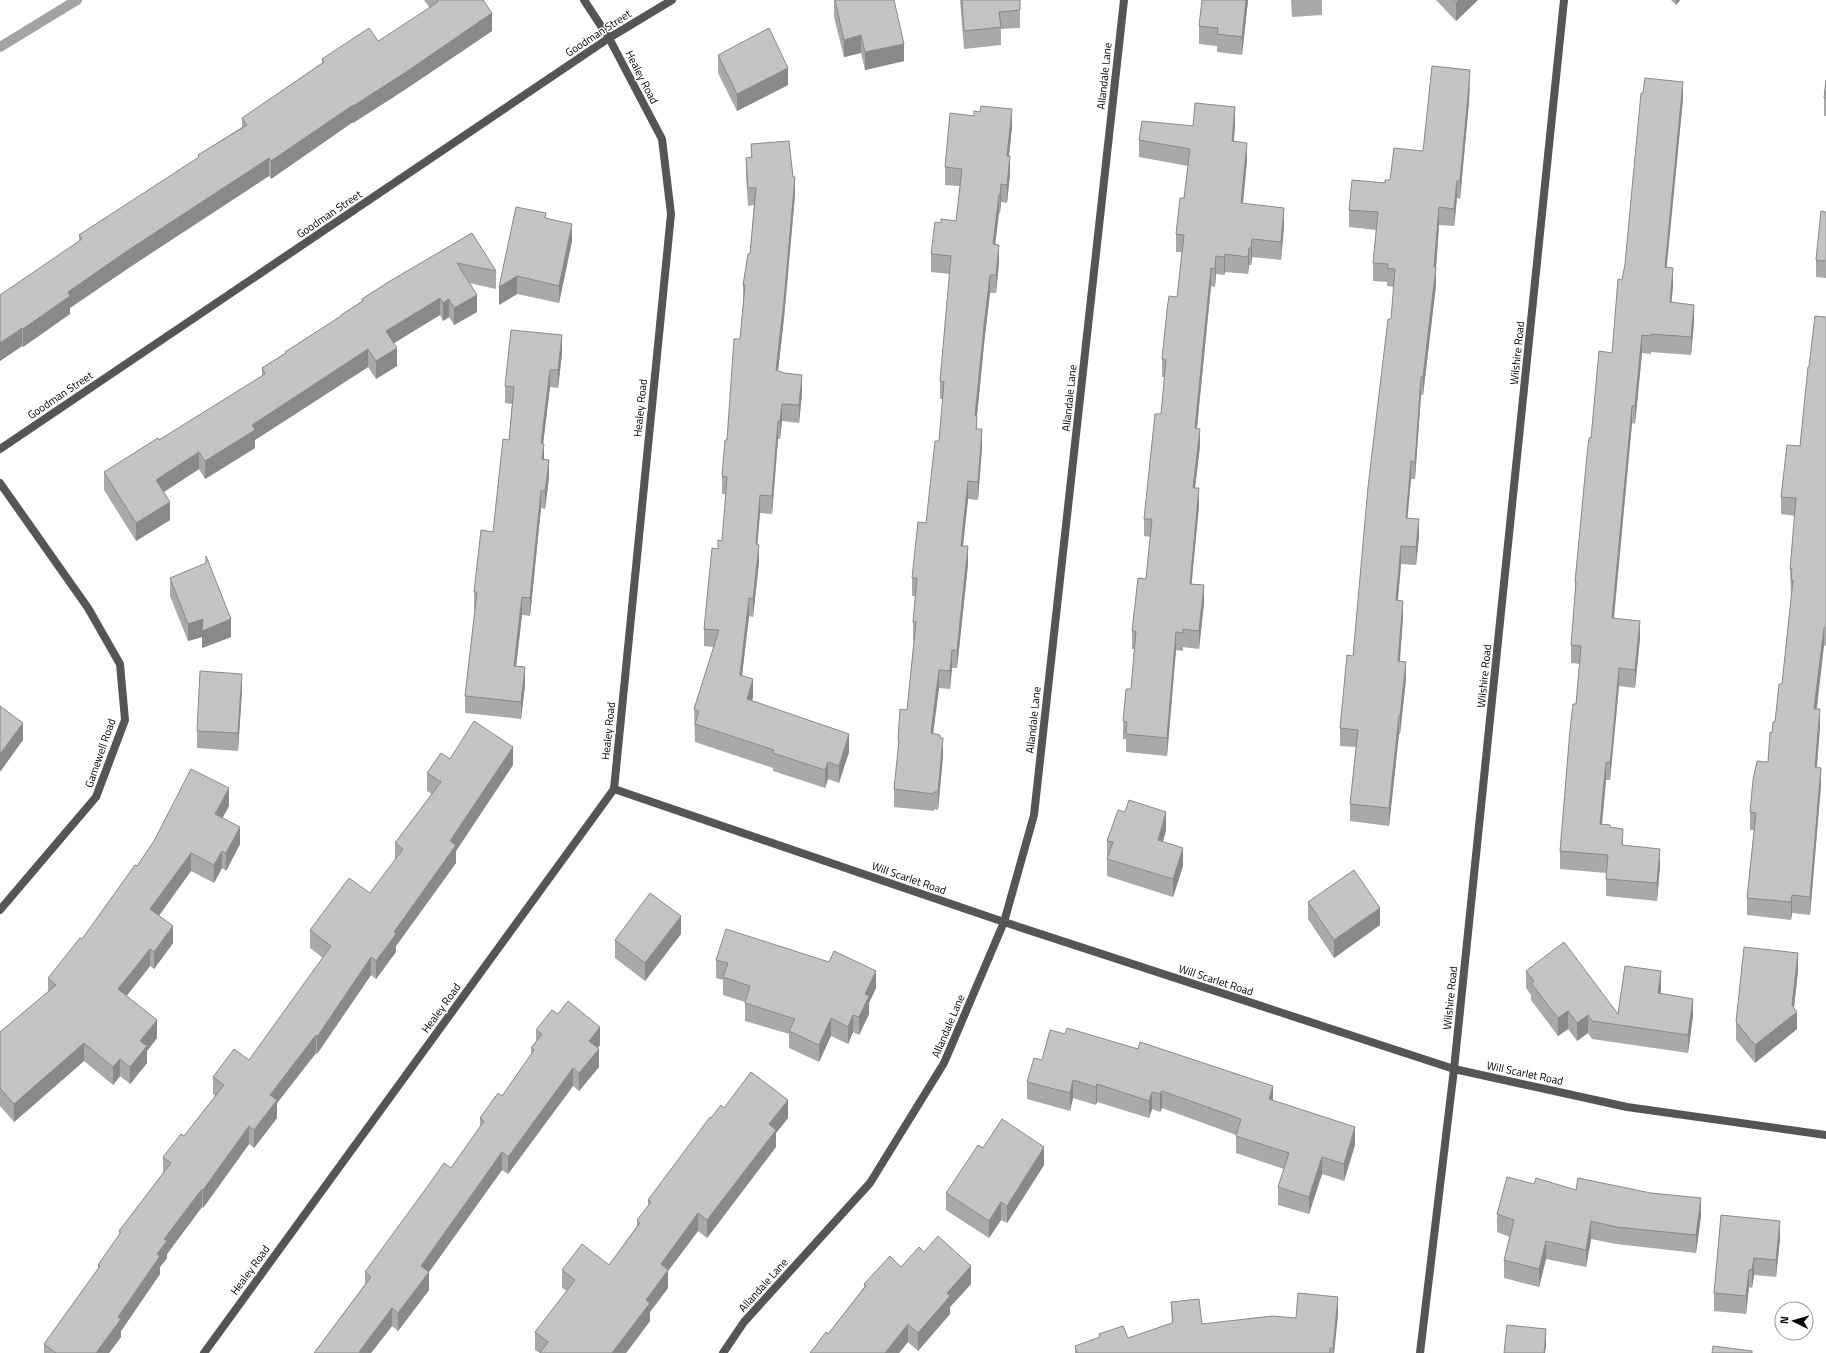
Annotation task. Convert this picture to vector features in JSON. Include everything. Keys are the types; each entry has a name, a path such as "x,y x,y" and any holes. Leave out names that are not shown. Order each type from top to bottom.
{"street":[{"name":"Healey Road","path":"204,1353 614,789 671,214 662,139 609,38 584,0"},
{"name":"Goodman Street","path":"0,449 609,38 672,0"},
{"name":"Allandale Lane","path":"723,1353 744,1322 870,1183 944,1063 1004,922 1034,815 1124,0"},
{"name":"Wilshire Road","path":"1420,1353 1454,1069 1564,0"},
{"name":"Gamewell Road","path":"0,483 88,608 120,664 125,720 96,798 0,910"},
{"name":"Will Scarlet Road","path":"614,789 1004,922 1454,1069 1627,1107 1826,1135"}],"building":[{"path":"436,0 483,0 492,13 271,161 269,158 127,251 68,292 70,296 0,343 0,295 82,239 79,235 199,157 198,155 247,125 242,118 324,62 322,59 369,28 378,41 380,40 438,2"},
{"path":"835,0 894,0 904,44 865,52 861,35 844,40"},
{"path":"962,0 1020,0 1020,10 999,12 1001,27 964,31"},
{"path":"1202,0 1246,0 1242,37 1217,34 1218,28 1199,26"},
{"path":"769,28 788,68 737,94 718,55"},
{"path":"1432,66 1470,70 1460,181 1457,181 1454,209 1439,207 1434,267 1436,267 1423,377 1421,377 1415,462 1411,461 1406,518 1419,519 1416,547 1401,546 1396,600 1403,601 1398,661 1406,662 1389,808 1350,804 1358,730 1340,728 1347,655 1353,656 1368,487 1388,319 1391,319 1395,269 1387,268 1388,264 1373,263 1378,212 1349,210 1352,180 1385,183 1385,180 1390,180 1394,148 1423,151"},
{"path":"1645,78 1683,82 1665,267 1673,268 1670,302 1694,305 1691,337 1651,334 1651,336 1642,335 1635,406 1632,406 1612,618 1640,621 1635,670 1619,668 1610,763 1606,762 1600,824 1623,829 1622,845 1660,849 1657,883 1606,879 1608,855 1560,851 1570,730 1573,704 1576,704 1581,646 1571,645 1575,582 1587,455 1589,438 1591,438 1599,351 1612,353 1618,279 1622,280 1625,264 1641,93 1643,93"},
{"path":"1826,80 1826,98 1824,98"},
{"path":"1195,103 1235,107 1232,141 1247,143 1241,203 1284,208 1281,242 1252,239 1248,257 1225,254 1224,257 1216,256 1215,269 1211,268 1195,428 1200,429 1193,488 1199,488 1190,584 1204,585 1199,631 1183,629 1183,633 1176,632 1167,738 1126,734 1127,722 1123,721 1126,689 1131,689 1136,631 1132,631 1138,578 1146,579 1152,519 1144,519 1155,414 1161,414 1166,360 1162,359 1169,296 1177,297 1184,235 1176,234 1180,198 1184,198 1190,149 1139,140 1142,121 1193,126"},
{"path":"981,106 1012,109 1007,156 1010,156 1007,185 1001,184 999,195 993,244 999,245 996,275 990,275 984,326 975,416 977,416 976,429 982,429 978,482 968,481 961,546 968,546 957,651 952,650 950,671 939,670 931,733 940,735 940,738 943,738 938,792 934,792 934,794 894,789 899,740 900,709 907,710 916,622 913,622 917,578 912,578 918,522 926,523 935,441 939,441 944,382 940,381 951,256 931,254 935,222 941,223 941,219 956,221 962,169 945,167 950,113 974,116 974,111 980,112"},
{"path":"789,141 793,177 795,177 784,301 776,370 784,373 802,375 799,405 782,404 780,421 778,421 772,496 760,495 756,544 759,545 753,599 749,598 740,675 753,679 747,699 849,734 839,766 828,762 825,770 773,753 774,750 695,724 699,711 694,709 719,630 704,629 712,548 718,549 718,540 722,541 727,477 722,476 725,440 727,440 734,339 740,339 745,285 743,285 748,254 750,254 756,188 748,188 746,158 752,157 751,144"},
{"path":"516,207 546,213 545,218 572,224 559,286 517,276 499,287"},
{"path":"1821,211 1826,212 1826,261 1816,260"},
{"path":"472,233 496,271 457,263 477,295 454,308 449,299 443,303 440,298 386,331 397,348 376,361 368,349 252,425 255,430 205,461 199,452 156,480 170,502 136,523 104,472 158,438 159,440 265,374 262,368 363,301 362,299"},
{"path":"1815,316 1826,317 1826,628 1824,628 1814,709 1820,709 1815,767 1821,768 1810,897 1792,895 1791,902 1747,898 1756,813 1750,812 1753,780 1757,761 1768,762 1770,732 1772,733 1773,722 1775,722 1779,684 1782,684 1793,580 1791,580 1792,569 1790,569 1796,498 1781,497 1787,445 1800,446"},
{"path":"511,330 562,335 558,370 550,370 541,443 544,444 542,459 549,460 545,491 541,491 530,598 522,597 514,666 525,667 521,702 465,696 477,592 474,592 481,530 493,532 503,439 509,440 514,387 505,386"},
{"path":"206,556 231,619 202,631 203,619 188,624 170,578 206,563"},
{"path":"200,671 242,674 238,733 197,731"},
{"path":"0,706 23,723 0,754"},
{"path":"474,721 513,747 450,841 456,845 394,932 396,934 376,961 371,957 317,1037 316,1035 270,1095 277,1100 254,1130 249,1126 203,1190 202,1189 164,1239 167,1241 157,1254 160,1256 118,1317 121,1319 96,1353 56,1353 44,1344 100,1266 98,1265 121,1232 119,1231 171,1163 163,1157 181,1134 184,1136 224,1085 213,1077 234,1049 249,1060 331,946 310,930 349,878 370,893 403,849 395,843 441,782 427,773 441,753 450,759"},
{"path":"191,769 229,788 215,814 240,827 226,853 222,851 214,865 191,853 150,909 173,926 154,952 150,949 118,989 157,1020 140,1041 147,1046 130,1067 120,1059 113,1067 84,1043 14,1104 0,1088 0,1032 56,985 48,978 80,938 82,939 135,865 137,866 154,841"},
{"path":"1129,800 1166,812 1158,840 1183,848 1173,879 1107,859 1113,842 1107,841 1118,810 1125,812"},
{"path":"1354,870 1380,908 1334,940 1308,902"},
{"path":"650,893 681,916 645,963 615,940"},
{"path":"726,929 829,962 834,951 876,971 865,994 869,996 859,1017 853,1015 848,1027 831,1018 819,1045 789,1031 795,1019 745,1003 750,986 723,977 728,963 716,960"},
{"path":"1564,942 1618,1014 1625,966 1661,971 1658,993 1693,999 1688,1035 1592,1021 1588,1015 1577,1023 1568,1011 1558,1018 1531,983 1534,981 1526,971"},
{"path":"1744,947 1798,953 1792,1005 1797,1012 1755,1045 1736,1022"},
{"path":"568,1001 600,1027 589,1041 599,1049 579,1073 573,1068 508,1157 502,1152 421,1266 429,1272 398,1313 392,1308 359,1352 361,1353 314,1353 371,1277 365,1272 444,1163 451,1168 484,1121 480,1118 498,1093 502,1096 534,1050 531,1048 542,1034 536,1030 552,1010 558,1014"},
{"path":"1067,1028 1138,1049 1140,1042 1273,1086 1269,1099 1355,1127 1344,1164 1322,1157 1309,1197 1278,1187 1289,1153 1236,1136 1241,1119 1162,1091 1160,1094 1152,1092 1149,1101 1097,1084 1096,1087 1073,1080 1070,1093 1027,1082 1034,1058 1042,1060 1050,1030 1065,1034"},
{"path":"751,1072 788,1100 769,1124 776,1130 707,1220 698,1213 661,1264 668,1270 646,1300 650,1303 612,1353 540,1353 548,1342 535,1332 575,1280 562,1270 582,1244 609,1265 640,1223 637,1220 651,1202 648,1200 710,1117 711,1118 721,1105 724,1108"},
{"path":"1002,1119 1044,1147 1007,1206 1001,1202 989,1221 946,1193 978,1145 983,1148"},
{"path":"1507,1177 1534,1184 1536,1178 1576,1190 1578,1178 1651,1193 1701,1198 1696,1235 1616,1227 1591,1221 1586,1250 1546,1241 1539,1269 1504,1260 1514,1220 1497,1214"},
{"path":"1721,1215 1780,1221 1776,1260 1754,1258 1752,1270 1749,1270 1746,1296 1714,1293"},
{"path":"938,1236 971,1266 947,1293 950,1296 918,1333 908,1324 885,1353 810,1353 826,1332 828,1334 866,1286 864,1284 890,1256 901,1267 919,1247 924,1252"},
{"path":"1298,1293 1338,1297 1333,1348 1330,1348 1330,1353 1077,1353 1075,1346 1100,1337 1099,1334 1123,1326 1128,1338 1172,1323 1171,1302 1199,1299 1202,1324 1272,1316 1296,1318"},
{"path":"1507,1325 1546,1329 1544,1353 1504,1353"},
{"path":"1713,1346 1752,1351 1752,1353 1712,1353"}],"waterway":[{"path":"0,47 77,0"}]}
